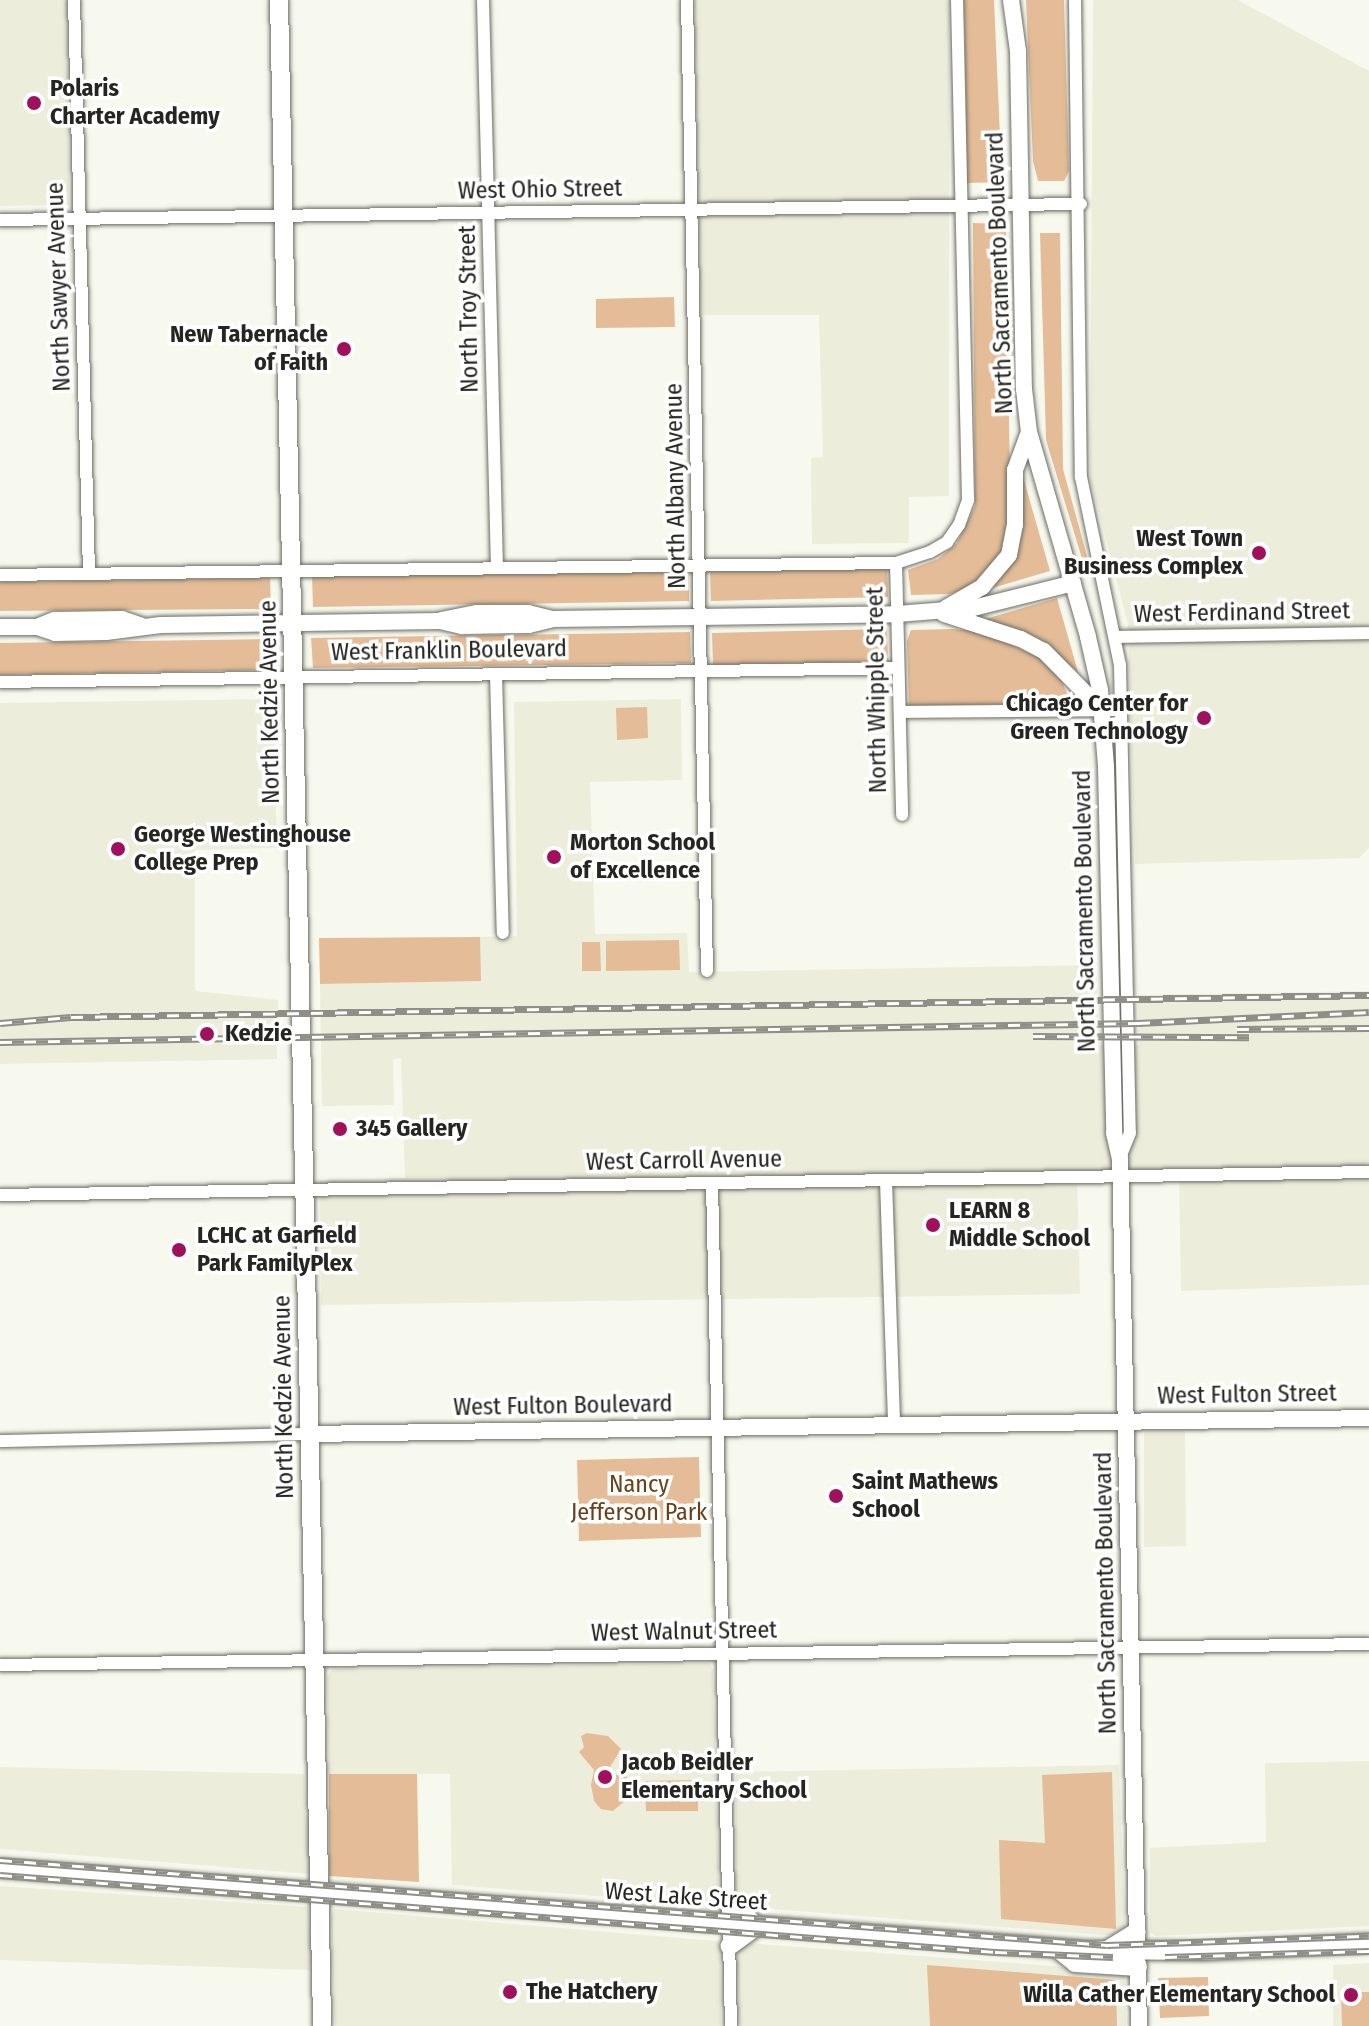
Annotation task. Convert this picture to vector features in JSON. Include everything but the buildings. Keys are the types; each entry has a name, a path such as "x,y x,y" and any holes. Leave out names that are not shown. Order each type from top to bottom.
{"main road":[{"name":"North Kedzie Avenue","path":"279,0 322,2026"},
{"name":"West Lake Street","path":"0,1868 1138,1954 1369,1943"},
{"path":"728,1902 757,1926 729,1946"},
{"path":"1058,1949 1075,1963 1138,1954"}],"street":[{"name":"North Sawyer Avenue","path":"74,0 89,574"},
{"name":"North Troy Street","path":"483,0 497,568"},
{"name":"North Albany Avenue","path":"687,0 707,971"},
{"name":"North Sacramento Boulevard","path":"896,563 930,552 947,542 959,525 968,500 957,0"},
{"name":"North Sacramento Boulevard","path":"1011,0 1018,51 1024,389 1029,432 1088,637 1102,710 1114,1133 1121,1176 1139,2026"},
{"name":"North Sacramento Boulevard","path":"1075,0 1081,204 1081,477 1117,637 1121,710 1130,1133 1120,1158"},
{"name":"West Ohio Street","path":"0,220 1081,204"},
{"path":"938,612 982,587 1009,555 1015,525 1015,470 1029,432"},
{"path":"0,575 896,563"},
{"name":"North Whipple Street","path":"896,563 902,815"},
{"name":"West Franklin Boulevard","path":"0,627 37,627 54,620 122,619 142,626 440,621 462,613 528,613 553,619 897,614 973,608 1073,583"},
{"path":"938,612 1021,639 1044,651 1102,710"},
{"name":"West Ferdinand Street","path":"1117,637 1369,633"},
{"name":"West Franklin Boulevard","path":"0,682 898,668"},
{"path":"496,674 503,933"},
{"path":"900,712 1121,710"},
{"name":"West Carroll Avenue","path":"0,1195 1369,1172"},
{"path":"886,1180 894,1425"},
{"path":"712,1183 731,2026"},
{"name":"West Fulton Street","path":"1126,1421 1369,1418"},
{"name":"West Fulton Boulevard","path":"0,1441 1126,1421"},
{"name":"West Walnut Street","path":"0,1665 1369,1644"}],"shaded area":[{"name":"Polaris Charter Academy","path":"0,0 67,0 69,205 0,206"},
{"path":"695,0 949,0 949,496 909,497 909,543 812,544 811,458 823,457 819,315 701,315"},
{"path":"1093,0 1238,0 1369,71 1369,848 1359,858 1135,864 1128,624 1090,478"},
{"name":"George Westinghouse College Prep","path":"273,699 277,848 195,850 195,991 278,1000 277,1059 0,1064 0,703"},
{"path":"681,699 682,780 590,782 595,934 687,933 689,972 1096,965 1099,1045 1139,1045 1138,995 1369,991 1369,1285 1181,1291 1179,1172 1077,1173 1080,1294 321,1305 320,1180 405,1178 401,1058 393,1059 394,1105 322,1106 320,984 480,981 480,937 517,936 514,702"},
{"path":"1144,1431 1185,1431 1186,1546 1144,1547"},
{"name":"Jacob Beidler Elementary School","path":"710,1663 713,1671 719,1901 715,1905 452,1885 450,1774 329,1774 327,1678 332,1669"},
{"path":"1369,1761 1369,1926 1155,1936 1150,1932 1150,1848 1266,1842 1265,1763"},
{"path":"1119,1765 1125,1928 1119,1936 745,1907 736,1903 736,1772"},
{"path":"0,1767 304,1774 305,1814 310,1822 311,1874 0,1849"},
{"path":"0,1886 308,1907 312,1958 309,1970 0,1960"},
{"path":"334,1909 716,1941 720,1945 721,2026 335,2026 331,1917"},
{"path":"746,1943 1120,1971 1125,1976 1126,2026 740,2026 737,1947"},
{"name":"Willa Cather Elementary School","path":"1369,1963 1369,2026 1333,2026 1333,1965"}],"green space":[{"path":"964,0 994,0 1002,182 967,183"},
{"path":"1026,0 1064,0 1069,171 1064,181 1038,181 1033,161"},
{"path":"973,223 1006,224 1010,481 1007,536 998,562 972,586 950,594 911,595 908,570 938,559 957,543 975,506"},
{"path":"1040,233 1060,233 1063,469 1089,563 1084,565 1046,440"},
{"path":"674,297 675,327 596,328 596,299"},
{"path":"1021,470 1050,571 989,589 1014,557"},
{"path":"887,568 888,597 711,601 710,571"},
{"path":"689,572 689,601 313,607 312,576"},
{"path":"270,578 271,609 0,611 0,582"},
{"path":"1057,598 1078,672 1059,656 982,620"},
{"path":"887,629 888,661 713,665 712,633"},
{"path":"911,630 984,632 1042,659 1059,675 1071,703 909,706 907,641"},
{"path":"690,632 691,663 313,668 311,638"},
{"path":"273,639 274,670 0,675 0,643"},
{"path":"647,707 648,738 617,740 616,708"},
{"path":"480,937 481,981 320,984 319,938"},
{"path":"679,940 680,970 606,971 606,941"},
{"path":"582,942 600,942 601,971 582,971"},
{"name":"Nancy Jefferson Park","path":"699,1457 701,1537 579,1541 577,1460"},
{"path":"587,1733 608,1736 621,1749 610,1767 613,1775 626,1775 629,1787 627,1799 613,1811 601,1809 594,1801 591,1785 594,1770 579,1752 584,1747 581,1736"},
{"path":"1112,1772 1116,1929 1001,1919 999,1840 1045,1843 1042,1775"},
{"path":"329,1774 417,1774 419,1882 329,1876"},
{"path":"698,1780 698,1811 646,1811 645,1781"},
{"path":"927,1965 1116,1980 1117,2026 930,2026"},
{"path":"1208,1977 1209,2016 1160,2018 1158,1978"},
{"path":"1341,1992 1369,1992 1369,2026 1342,2026"}],"railway":[{"path":"0,1023 71,1017 1369,995"},
{"path":"0,1042 1138,1023 1369,1012"},
{"path":"1237,1029 1369,1028"},
{"path":"1033,1036 1249,1037"},
{"path":"0,1860 1107,1945 1369,1936"},
{"path":"0,1875 995,1952 1113,1957"},
{"path":"1165,1957 1369,1951"}],"place":[{"name":"Polaris Charter Academy","path":"34,103"},
{"name":"New Tabernacle of Faith","path":"344,349"},
{"name":"West Town Business Complex","path":"1259,553"},
{"name":"Chicago Center for Green Technology","path":"1204,718"},
{"name":"George Westinghouse College Prep","path":"118,849"},
{"name":"Morton School of Excellence","path":"554,857"},
{"name":"Kedzie","path":"207,1034"},
{"name":"345 Gallery","path":"340,1129"},
{"name":"LEARN 8 Middle School","path":"933,1225"},
{"name":"LCHC at Garfield Park FamilyPlex","path":"179,1250"},
{"name":"Saint Mathews School","path":"836,1496"},
{"name":"Jacob Beidler Elementary School","path":"605,1777"},
{"name":"The Hatchery","path":"510,1992"},
{"name":"Willa Cather Elementary School","path":"1351,1995"}]}
